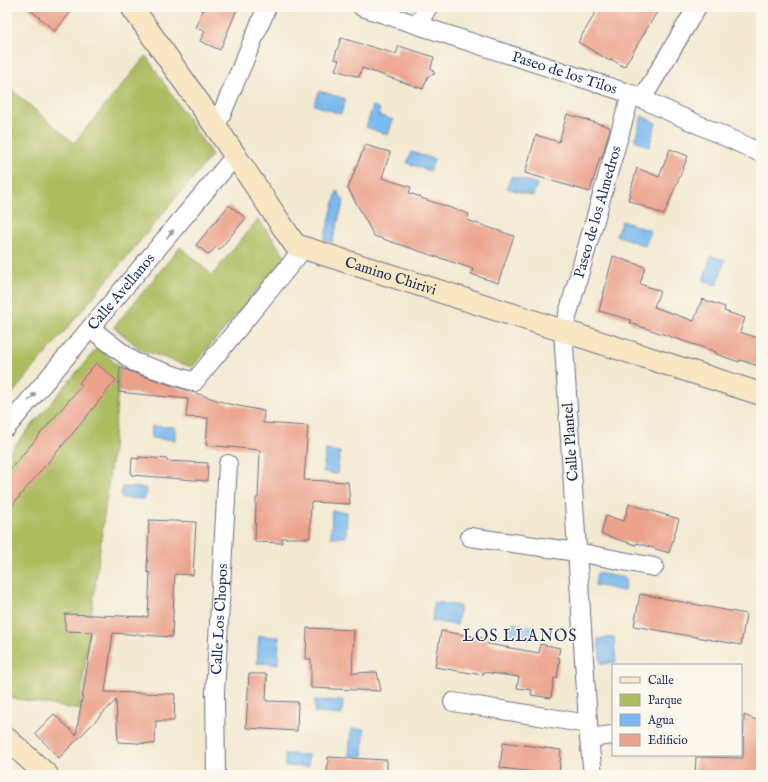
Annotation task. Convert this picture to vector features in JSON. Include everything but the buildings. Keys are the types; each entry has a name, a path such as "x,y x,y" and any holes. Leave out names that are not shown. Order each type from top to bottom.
{"street":[{"name":"Camino Chirivi","path":"132,7 216,127 295,245 761,394"},
{"path":"216,127 267,7"},
{"name":"Paseo de los Tilos","path":"362,7 637,96 761,153"},
{"path":"418,25 428,7"},
{"name":"Paseo de los Almedros","path":"563,331 637,96 697,7"},
{"name":"Calle Avellanos","path":"7,427 235,156"},
{"path":"90,328 134,362 194,382 304,248"},
{"name":"Calle Plantel","path":"563,331 593,775"},
{"name":"Calle Los Chopos","path":"216,775 215,692 228,464"},
{"path":"470,537 577,552 654,567"},
{"path":"453,702 612,735"},
{"path":"7,739 47,775"}],"green space":[{"path":"146,56 212,155 7,400 7,86 74,143"},
{"path":"258,219 286,257 192,367 141,350 114,327 180,247 212,275"},
{"path":"98,347 120,368 113,448 79,710 7,697 7,455"}],"water":[{"path":"319,91 346,99 341,114 314,105"},
{"path":"373,106 380,109 378,115 393,120 388,135 366,127"},
{"path":"642,116 656,123 649,147 635,140"},
{"path":"411,152 434,159 430,171 407,163"},
{"path":"511,176 537,184 533,196 507,188"},
{"path":"337,191 344,201 332,242 324,240"},
{"path":"622,221 651,231 645,246 616,235"},
{"path":"711,256 725,260 717,285 703,281"},
{"path":"152,426 175,427 175,440 151,438"},
{"path":"326,450 340,452 337,474 323,472"},
{"path":"122,487 146,488 145,499 121,498"},
{"path":"332,511 347,512 346,537 331,537"},
{"path":"597,573 626,578 624,591 595,585"},
{"path":"434,602 460,606 457,625 432,621"},
{"path":"512,623 536,627 534,639 510,635"},
{"path":"259,636 279,637 278,664 257,663"},
{"path":"614,637 616,662 601,664 598,639"},
{"path":"315,700 343,701 342,715 315,713"},
{"path":"351,729 364,729 363,756 349,756"},
{"path":"285,754 309,755 308,767 285,766"}],"district":[{"name":"LOS LLANOS","path":"520,635"}]}
